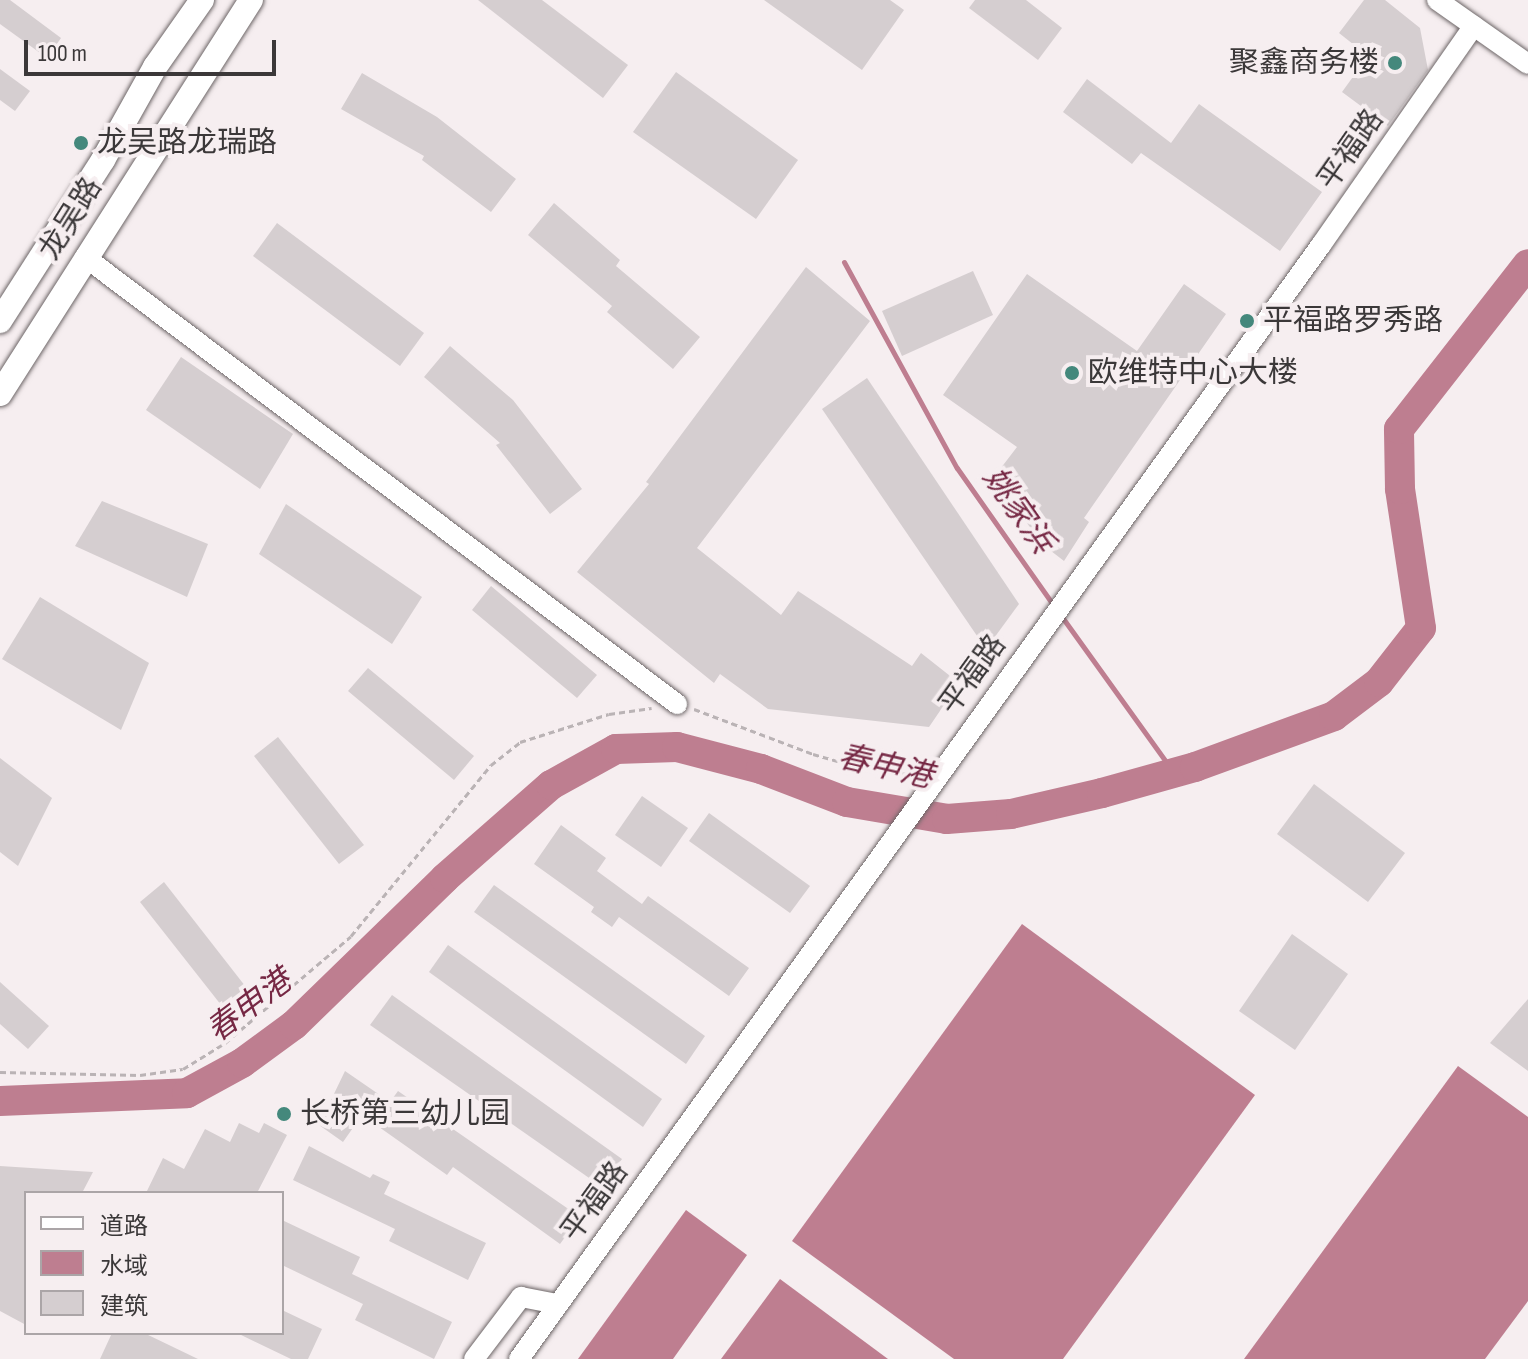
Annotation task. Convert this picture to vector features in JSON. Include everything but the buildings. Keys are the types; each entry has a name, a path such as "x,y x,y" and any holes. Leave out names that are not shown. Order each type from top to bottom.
{"main road":[{"name":"龙吴路","path":"4,308 103,160 155,67 202,0"},
{"name":"龙吴路","path":"0,394 251,0"}],"street":[{"path":"1437,0 1528,64"},
{"name":"平福路","path":"519,1359 1313,257 1474,26"},
{"path":"85,257 677,704"},
{"path":"474,1359 521,1297 558,1304"}],"path":[{"path":"0,1072 140,1075 183,1069 225,1043 351,936 491,765 520,742 609,714 677,704 714,714 776,740 851,765 932,782"}],"water":[{"path":"1022,924 1255,1095 1063,1359 954,1359 792,1241"},
{"path":"1458,1066 1528,1117 1528,1301 1485,1359 1244,1359"},
{"path":"686,1210 747,1255 673,1359 578,1359"},
{"path":"780,1279 888,1359 721,1359"}],"waterway":[{"name":"姚家浜","path":"844,262 957,468 1054,606"},
{"name":"春申港","path":"0,1101 187,1093 242,1063 294,1025 445,878 551,785 616,749 677,747 761,769 847,802 947,819 1011,814 1102,793 1195,767 1334,716 1379,682 1421,628 1400,489 1399,429 1528,264"},
{"name":"姚家浜","path":"1062,617 1174,773"}],"place":[{"name":"聚鑫商务楼","path":"1395,63"},
{"name":"龙吴路龙瑞路","path":"81,143"},
{"name":"平福路罗秀路","path":"1247,321"},
{"name":"欧维特中心大楼","path":"1072,373"},
{"name":"长桥第三幼儿园","path":"284,1114"}]}
